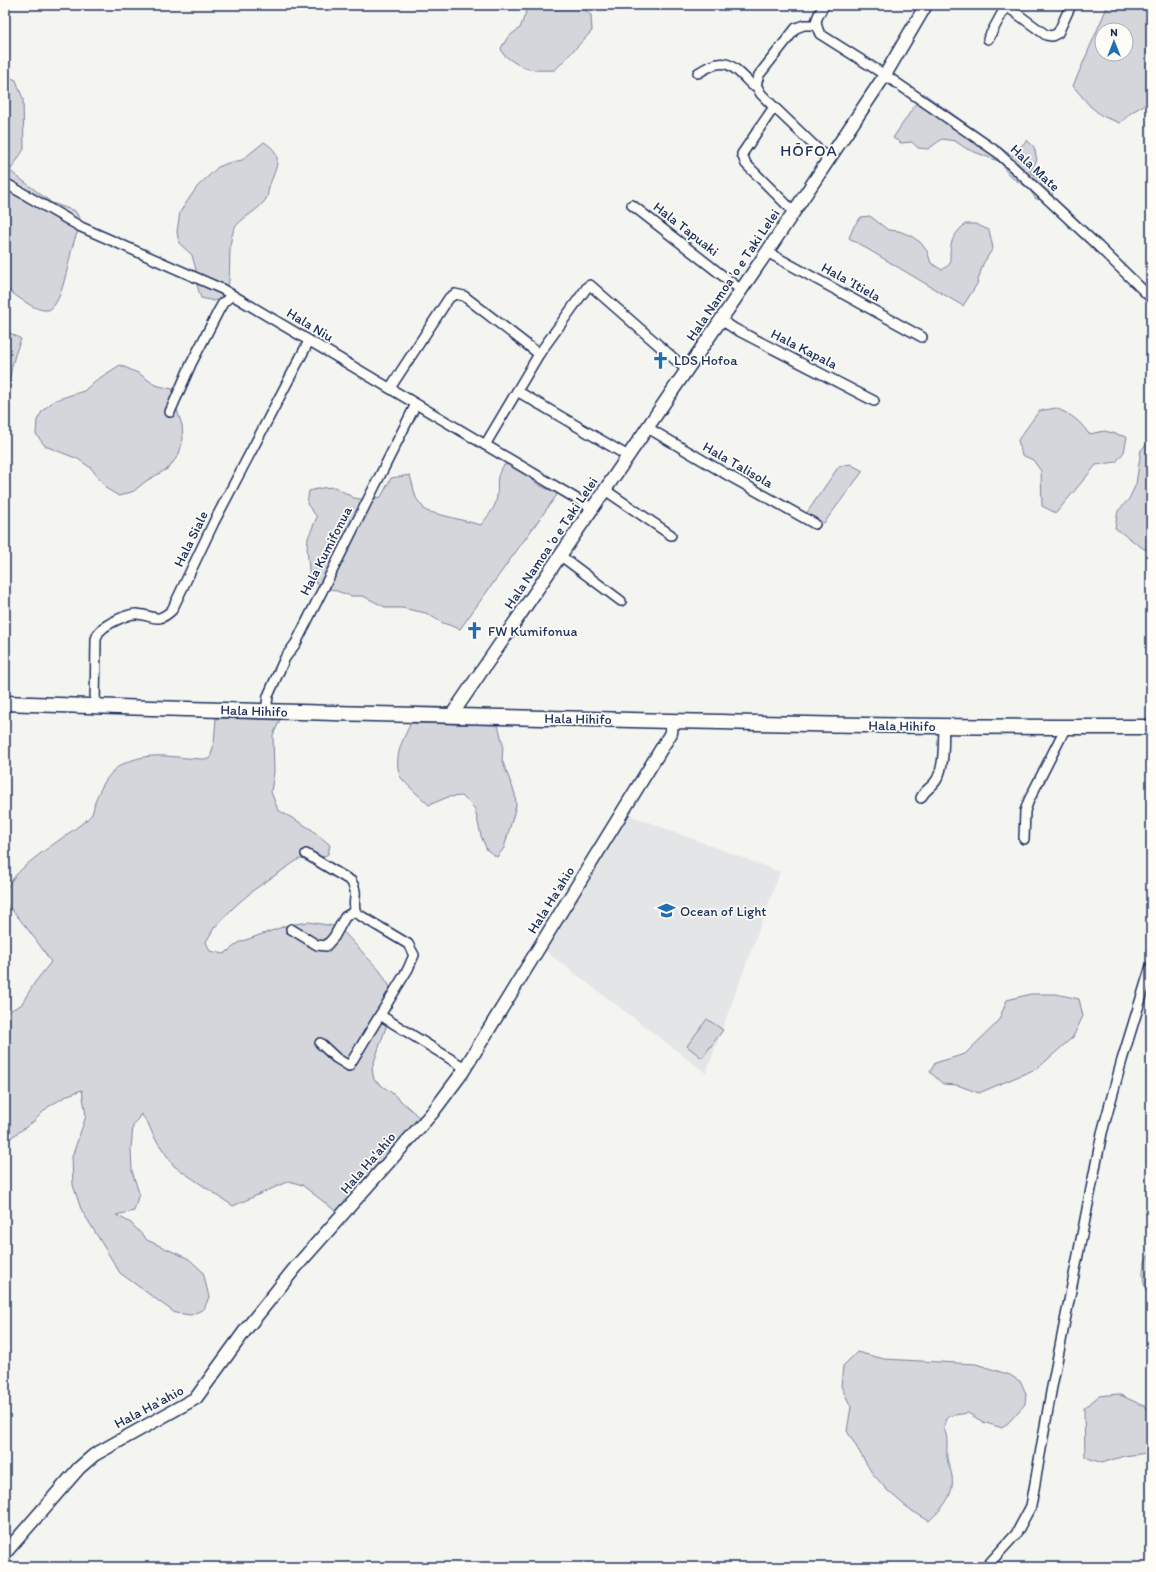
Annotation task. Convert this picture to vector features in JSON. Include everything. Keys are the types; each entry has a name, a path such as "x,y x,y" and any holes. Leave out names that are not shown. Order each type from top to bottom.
{"main road":[{"name":"Hala Hihifo","path":"5,703 266,712 672,722 1151,727"}],"street":[{"path":"824,5 815,25 804,24 796,28 759,75 756,85 761,94 828,159"},
{"name":"Hala Namoa 'o e Taki Lelei","path":"451,716 794,212 884,75 926,5"},
{"path":"988,39 1006,5 1046,35 1052,36 1058,33 1071,5"},
{"name":"Hala Mate","path":"815,25 820,34 884,75 997,152 1098,246 1151,298"},
{"path":"698,74 710,65 722,63 734,67 752,85 756,85"},
{"path":"774,107 742,154 746,164 794,212"},
{"name":"Hala Niu","path":"5,183 81,228 222,289 592,508"},
{"name":"Hala Tapuaki","path":"632,205 741,290"},
{"name":"Hala 'Itiela","path":"767,252 922,337"},
{"path":"485,445 539,354 590,285 687,370"},
{"path":"390,388 449,298 455,294 464,296 539,354"},
{"path":"170,412 191,364 219,310 223,303 232,295"},
{"name":"Hala Kapala","path":"721,320 735,330 874,401"},
{"name":"Hala Siale","path":"95,706 96,639 100,631 125,615 137,614 153,618 164,617 172,610 214,522 309,341"},
{"path":"517,392 628,456"},
{"name":"Hala Kumifonua","path":"266,712 268,696 285,658 296,643 416,404"},
{"name":"Hala Talisola","path":"648,428 815,524"},
{"path":"605,490 671,535"},
{"path":"561,556 621,601"},
{"name":"Hala Ha'ahio","path":"5,1553 79,1468 94,1455 196,1398 295,1268 433,1112 465,1068 671,733 672,722"},
{"path":"921,798 922,794 936,781 941,772 944,726"},
{"path":"1024,839 1025,811 1029,800 1066,727"},
{"path":"306,854 351,882 355,887 356,893 354,908 356,913 408,944 414,955 408,968 349,1066 336,1058 320,1043"},
{"path":"291,929 317,945 326,946 334,937 345,917 355,911"},
{"path":"986,1567 1016,1534 1031,1506 1051,1392 1102,1133 1151,966"},
{"path":"380,1015 465,1068"}],"shaded area":[{"path":"521,5 579,5 591,15 592,31 555,70 532,70 521,66 503,54 501,48 508,37 520,28 526,12"},
{"path":"1108,5 1151,5 1151,101 1132,112 1120,123 1102,116 1090,106 1073,86 1094,37 1094,62 1134,62 1134,22 1101,22"},
{"path":"5,75 16,80 23,99 24,149 10,171 52,203 75,211 82,222 74,242 61,291 53,307 48,310 43,310 32,306 5,288"},
{"path":"923,93 1012,156 1027,140 1034,147 1037,160 1030,172 1048,183 1053,194 1048,201 1036,199 1027,187 1006,172 1003,163 967,149 955,141 942,139 928,149 918,148 912,142 901,143 893,138"},
{"path":"264,142 271,147 277,157 276,168 269,187 267,198 234,229 230,245 229,279 226,296 214,301 201,298 197,285 196,270 192,255 179,243 177,232 180,212 197,187 218,167 242,160"},
{"path":"870,216 888,230 899,231 920,242 927,251 931,263 942,270 950,264 952,242 956,233 965,224 975,224 989,230 993,248 983,264 977,284 963,306 849,238 854,226 861,217"},
{"path":"5,330 21,339 13,362 8,403 5,406"},
{"path":"120,365 140,374 155,385 177,390 176,407 182,425 183,439 179,454 169,468 146,481 134,491 119,496 107,489 91,468 78,459 45,446 36,434 37,420 43,410 55,400 84,391 95,381"},
{"path":"1056,408 1075,418 1089,434 1105,431 1127,437 1124,452 1116,462 1096,465 1056,513 1042,506 1041,471 1033,460 1022,455 1018,440 1039,411"},
{"path":"1147,444 1151,444 1151,550 1144,549 1115,528 1118,511 1129,499 1136,484 1141,450"},
{"path":"512,464 523,470 540,486 559,492 460,629 443,623 426,613 402,608 387,608 363,596 351,596 322,586 310,580 307,548 308,538 317,517 307,504 309,491 335,487 354,498 366,500 381,497 391,478 410,475 416,498 426,511 481,525 492,511 495,504 498,479 501,470 504,465"},
{"path":"850,464 863,471 824,523 806,514 839,466"},
{"path":"216,718 280,720 273,735 274,772 271,792 278,810 311,829 330,845 328,854 317,860 299,859 255,889 235,906 214,928 206,942 210,951 224,954 240,942 288,925 309,922 339,927 380,971 390,987 386,1027 372,1068 374,1080 392,1093 420,1118 338,1213 302,1185 289,1181 233,1206 174,1166 154,1137 148,1123 141,1114 133,1126 131,1148 132,1171 139,1193 134,1211 116,1215 131,1223 147,1240 189,1259 203,1272 209,1297 204,1309 191,1315 175,1313 120,1273 81,1209 73,1185 72,1157 86,1116 82,1090 68,1095 48,1107 33,1122 12,1137 5,1140 5,1013 21,1005 35,982 51,962 5,901 6,892 10,882 18,873 92,814 96,799 103,785 117,768 133,760 144,757 165,756 210,759 214,743"},
{"path":"411,723 498,725 503,744 502,760 515,794 516,806 504,848 497,857 487,850 481,836 475,809 462,796 448,797 429,805 400,776 398,769 398,755"},
{"name":"Ocean of Light","path":"627,814 780,872 706,1073 544,950"},
{"path":"1031,994 1056,994 1079,999 1083,1016 1073,1037 1038,1068 979,1093 957,1085 943,1084 930,1072 935,1063 965,1054 998,1022 1007,1000"},
{"path":"707,1019 723,1030 702,1058 687,1046"},
{"path":"1151,1253 1151,1302 1144,1284 1143,1270 1144,1264"},
{"path":"857,1352 884,1359 976,1364 1010,1375 1021,1382 1026,1394 1025,1404 1002,1428 983,1422 968,1413 948,1416 944,1428 947,1440 947,1458 952,1476 952,1489 943,1506 929,1521 909,1509 888,1491 872,1473 847,1431 851,1407 841,1386 843,1366"},
{"path":"1118,1394 1144,1406 1151,1415 1151,1451 1147,1453 1124,1456 1102,1463 1085,1457 1084,1408 1099,1396"}],"place":[{"name":"LDS Hofoa","path":"661,360"},
{"name":"FW Kumifonua","path":"475,631"},
{"name":"Ocean of Light","path":"667,911"}],"district":[{"name":"HŌFOA","path":"809,150"}]}
